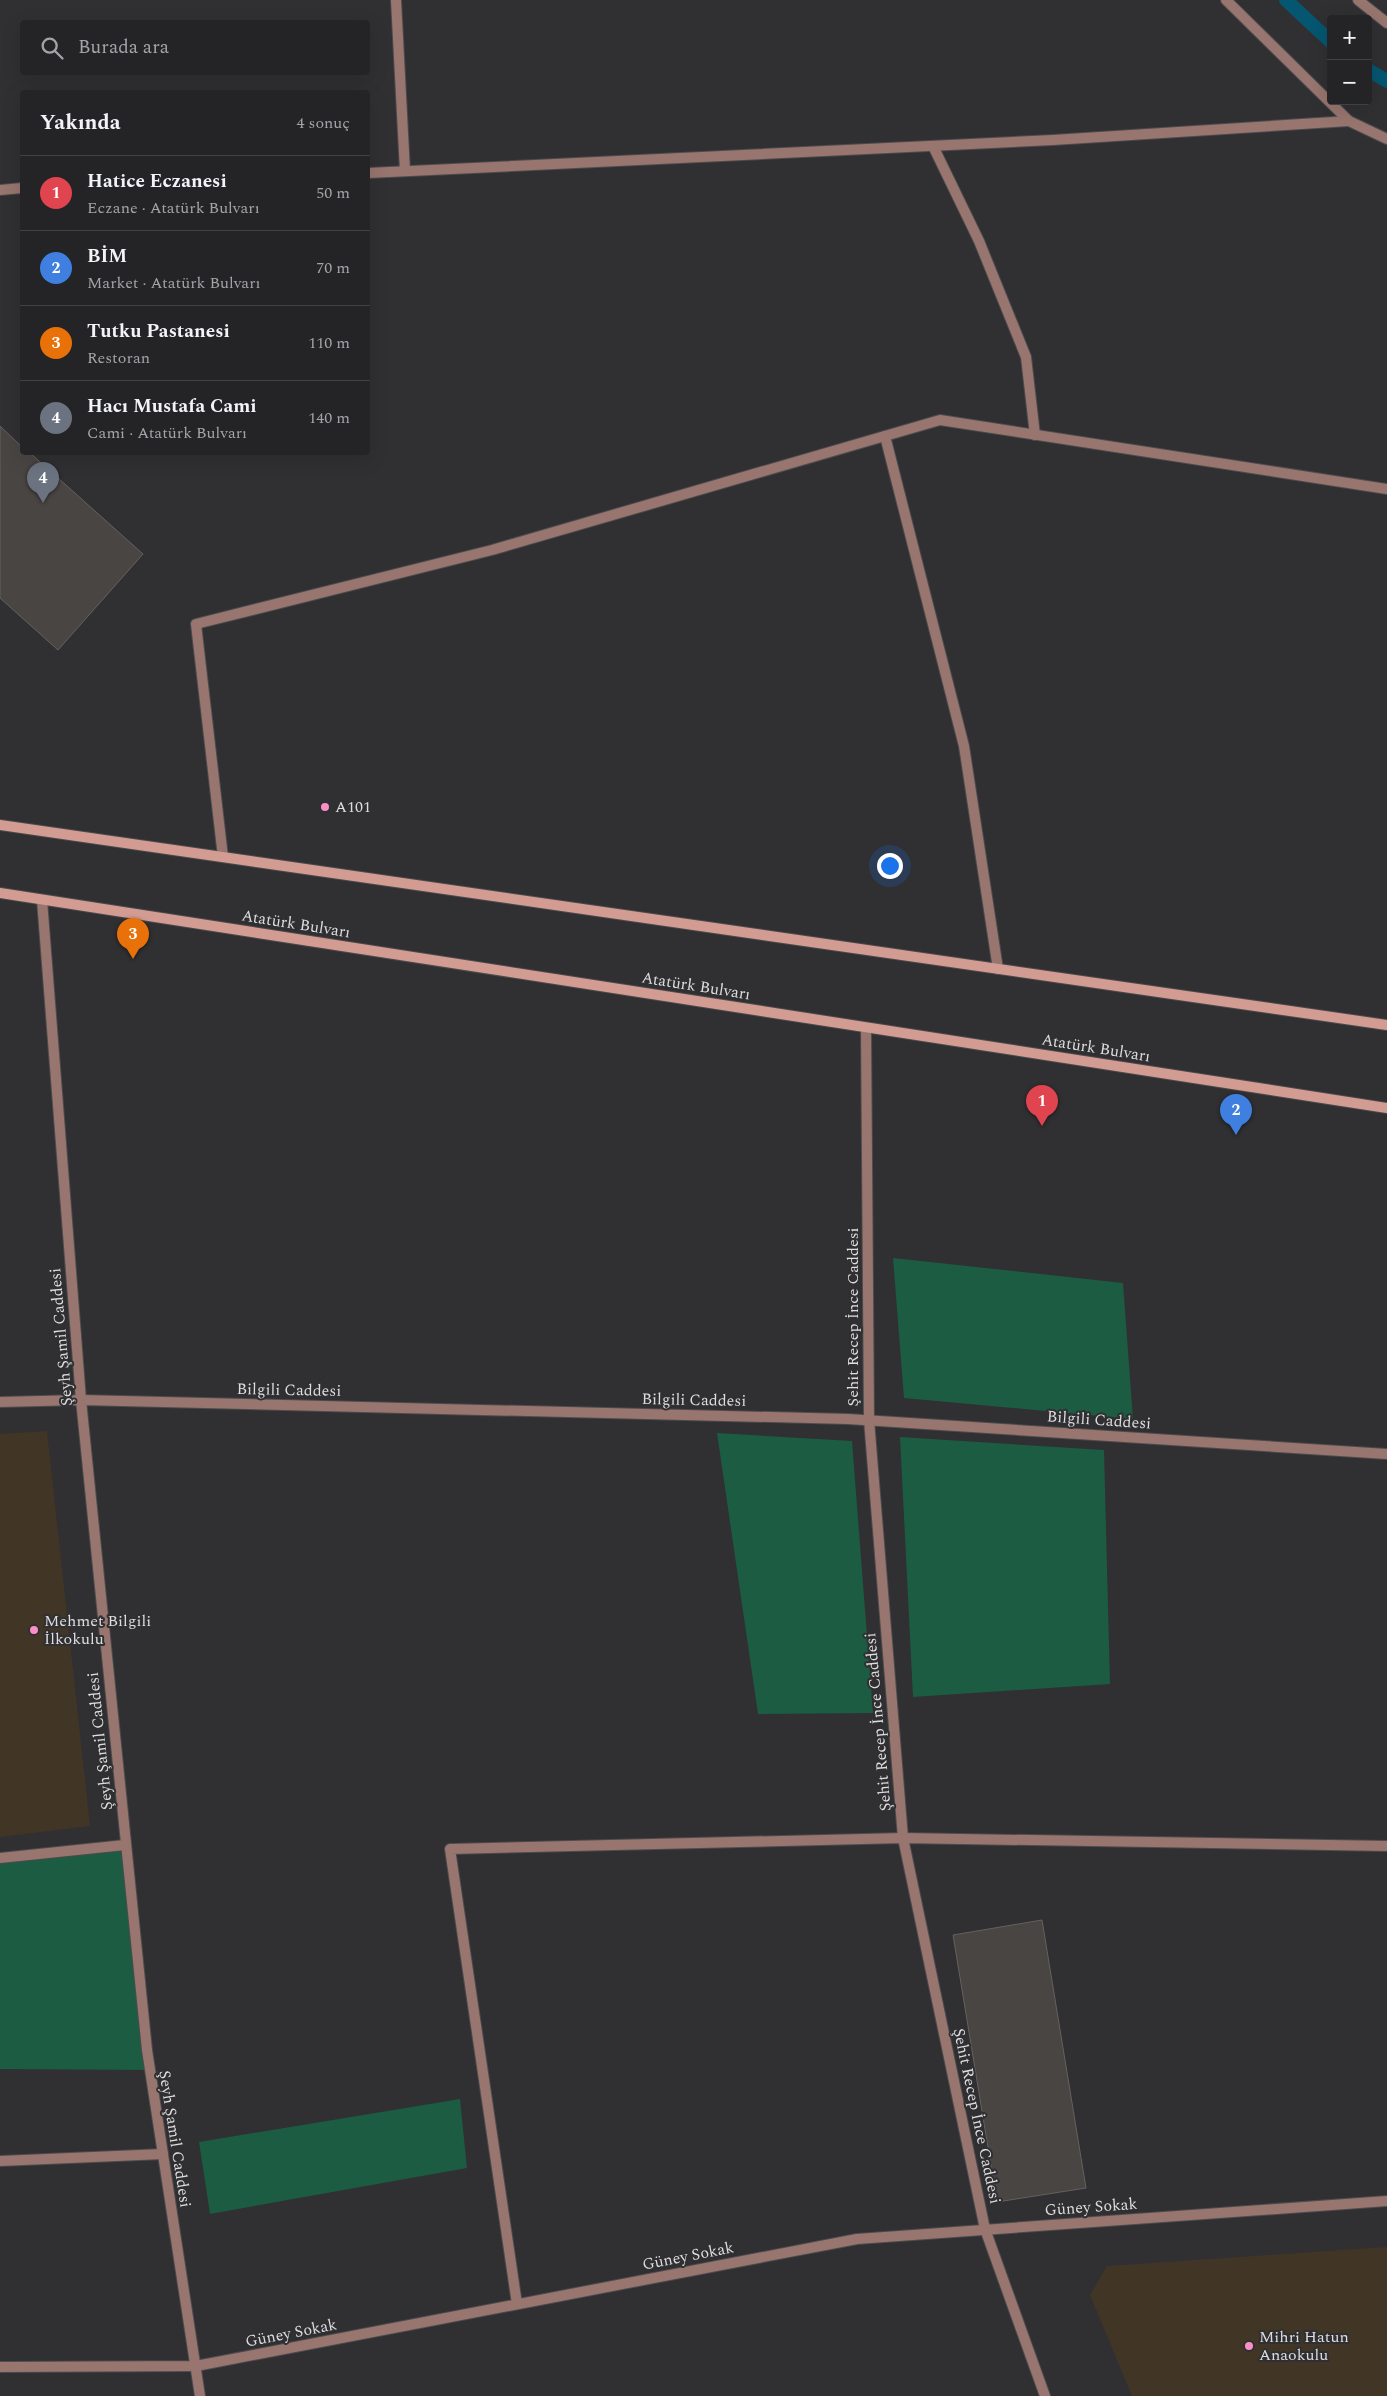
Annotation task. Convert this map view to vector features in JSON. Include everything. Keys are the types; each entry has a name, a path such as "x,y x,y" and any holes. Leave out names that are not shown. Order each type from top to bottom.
{"main road":[{"path":"0,826 1387,1025"},
{"name":"Atatürk Bulvarı","path":"0,893 1387,1108"}],"street":[{"path":"396,0 405,171"},
{"path":"1226,0 1349,121 1387,139"},
{"path":"1358,0 1387,23"},
{"path":"370,173 933,146 1349,121"},
{"path":"933,146 979,241 1026,357 1035,435"},
{"path":"0,190 20,188"},
{"path":"223,857 196,624 492,550 940,420 1387,489"},
{"path":"885,436 964,746 998,969"},
{"name":"Şeyh Şamil Caddesi","path":"42,900 81,1400 147,2050 200,2396"},
{"name":"Şehit Recep İnce Caddesi","path":"866,1028 869,1420 903,1838 986,2230 1045,2396"},
{"name":"Bilgili Caddesi","path":"0,1402 81,1400 869,1420 1387,1454"},
{"path":"518,2304 450,1850 903,1838 1387,1846"},
{"path":"0,1858 126,1845"},
{"path":"0,2161 162,2154"},
{"name":"Güney Sokak","path":"0,2367 196,2366 857,2238 1387,2201"}],"shaded area":[{"name":"Mehmet Bilgili İlkokulu","path":"47,1431 90,1826 0,1837 0,1434"},
{"name":"Mihri Hatun Anaokulu","path":"1387,2247 1387,2396 1132,2396 1090,2295 1107,2266"}],"green space":[{"path":"893,1258 1123,1283 1133,1419 904,1398"},
{"path":"717,1433 852,1441 873,1713 758,1714"},
{"path":"900,1437 1104,1450 1110,1684 913,1697"},
{"path":"125,1845 150,2070 0,2069 0,1858"},
{"path":"460,2099 467,2168 210,2214 199,2142"}],"building":[{"path":"0,426 20,445 20,455 32,455 143,554 58,650 0,598"},
{"path":"1042,1920 1086,2188 997,2202 953,1935"}],"waterway":[{"path":"1286,0 1327,38"},
{"path":"1372,72 1387,81"}],"place":[{"name":"Hacı Mustafa Cami","path":"43,503"},
{"name":"A101","path":"325,807"},
{"name":"Tutku Pastanesi","path":"133,959"},
{"name":"Hatice Eczanesi","path":"1042,1126"},
{"name":"BİM","path":"1236,1135"},
{"name":"Mehmet Bilgili İlkokulu","path":"34,1630"},
{"name":"Mihri Hatun Anaokulu","path":"1249,2346"}]}
